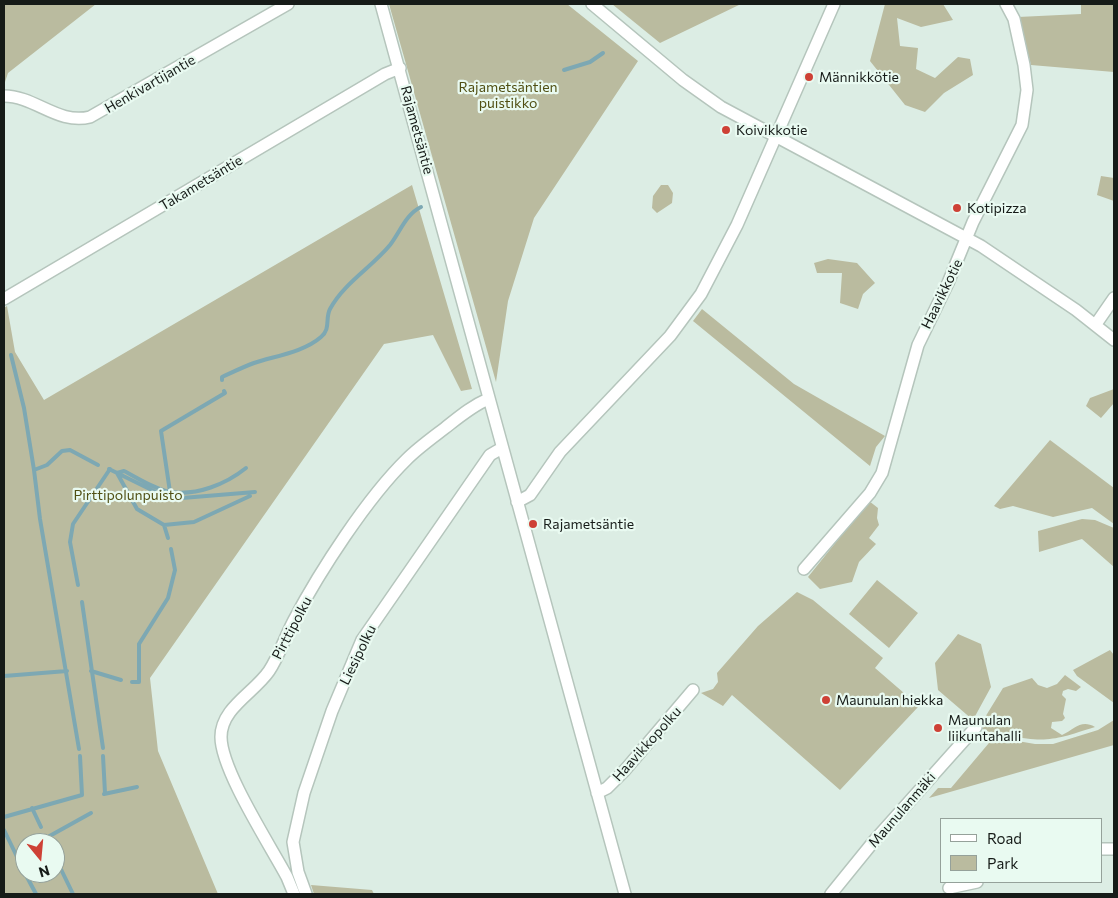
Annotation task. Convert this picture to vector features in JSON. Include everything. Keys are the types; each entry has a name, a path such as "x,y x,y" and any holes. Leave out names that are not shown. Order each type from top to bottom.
{"street":[{"name":"Henkivartijantie","path":"4,96 21,99 72,120 90,117 288,4"},
{"name":"Rajametsäntie","path":"381,4 625,894"},
{"path":"592,4 696,90 721,108 986,249 1096,324 1114,340"},
{"path":"517,502 533,492 560,452 670,336 688,313 718,263 834,4"},
{"name":"Haavikkotie","path":"804,569 870,493 882,473 918,345 973,222 1022,125 1027,90 1020,41 1014,19 1006,4"},
{"name":"Takametsäntie","path":"4,299 378,78 400,68"},
{"path":"1096,324 1114,298"},
{"name":"Pirttipolku","path":"294,894 283,869 229,771 221,737 223,726 234,708 268,672 294,620 316,584 388,481 407,459 426,443 475,404 488,399"},
{"name":"Liesipolku","path":"306,894 294,856 293,842 296,828 322,736 362,640 490,455 502,448"},
{"name":"Haavikkopolku","path":"597,793 607,788 625,770 693,690"},
{"name":"Maunulanmäki","path":"831,894 874,841 976,727"},
{"path":"949,888 972,883"}],"green space":[{"path":"4,4 96,4 8,73 4,85"},
{"name":"Rajametsäntien puistikko","path":"389,4 567,4 638,61 534,218 508,301 496,382"},
{"path":"612,4 741,4 660,43"},
{"path":"885,4 943,4 953,20 921,27 897,18 900,46 918,48 916,69 935,78 958,57 970,59 973,75 944,93 925,112 905,105 870,61"},
{"path":"1081,4 1114,4 1114,72 1031,65 1018,17 1081,14"},
{"path":"1101,176 1114,178 1114,201 1097,195"},
{"name":"Pirttipolunpuisto","path":"412,185 472,389 461,391 433,335 384,344 150,678 158,751 218,894 4,894 4,308 7,306 15,352 44,400"},
{"path":"661,185 668,185 673,193 672,203 657,213 652,208 653,196"},
{"path":"828,259 857,263 875,283 863,294 858,309 840,303 842,273 817,273 814,263"},
{"path":"702,309 794,384 885,436 876,447 870,466 693,321"},
{"path":"1114,389 1114,403 1101,418 1086,406 1090,398"},
{"path":"1050,440 1114,488 1114,524 1092,508 1053,517 1013,506 1000,509 994,506"},
{"path":"869,501 878,508 877,518 879,525 869,538 876,544 859,562 852,582 820,589 808,577"},
{"path":"1082,519 1095,520 1114,528 1114,567 1082,539 1039,552 1038,531"},
{"path":"877,580 918,613 889,648 849,614"},
{"name":"Maunulan hiekka","path":"797,592 813,600 883,658 875,668 919,706 840,790 732,695 723,706 701,693 713,689 718,682 717,673 758,626"},
{"path":"958,634 981,644 991,687 973,720 938,690 935,663"},
{"path":"1110,650 1114,655 1114,703 1077,676 1073,670"},
{"path":"1065,675 1081,687 1076,691 1068,689 1063,691 1062,695 1066,699 1063,714 1065,718 1062,721 1052,722 1051,728 1062,735 1082,724 1095,727 1053,739 1034,739 997,734 979,727 1003,688 1032,678 1038,685 1047,688 1057,684"},
{"path":"1114,720 1114,745 929,798 938,788 951,788 994,737 1035,744 1053,744 1098,730"},
{"path":"311,885 372,890 374,894 314,894"}],"waterway":[{"path":"564,70 590,62 603,53"},
{"path":"222,380 222,377 242,368 298,350 321,337 326,331 329,312 336,300 350,283 383,253 411,214 421,207"},
{"path":"11,355 24,408 40,519 79,749"},
{"path":"170,492 161,431 225,393 224,391"},
{"path":"34,470 47,465 62,451 70,450 98,465"},
{"path":"168,538 164,525 137,509 117,473 124,471 158,488 180,493 211,488 246,468"},
{"path":"109,469 170,499 255,492"},
{"path":"78,585 70,542 73,524 110,469"},
{"path":"164,525 194,522 250,496"},
{"path":"132,682 139,682 139,644 168,598 175,570 171,549"},
{"path":"82,602 103,748"},
{"path":"4,676 67,671"},
{"path":"91,671 121,680"},
{"path":"4,817 82,795 80,756"},
{"path":"103,756 105,793"},
{"path":"104,794 137,787"},
{"path":"32,808 41,827"},
{"path":"55,833 91,813"},
{"path":"4,830 15,853"},
{"path":"65,878 73,894"},
{"path":"30,883 36,894"}],"place":[{"name":"Männikkötie","path":"809,77"},
{"name":"Koivikkotie","path":"726,130"},
{"name":"Kotipizza","path":"957,208"},
{"name":"Rajametsäntie","path":"533,524"},
{"name":"Maunulan hiekka","path":"826,700"},
{"name":"Maunulan liikuntahalli","path":"938,728"}]}
